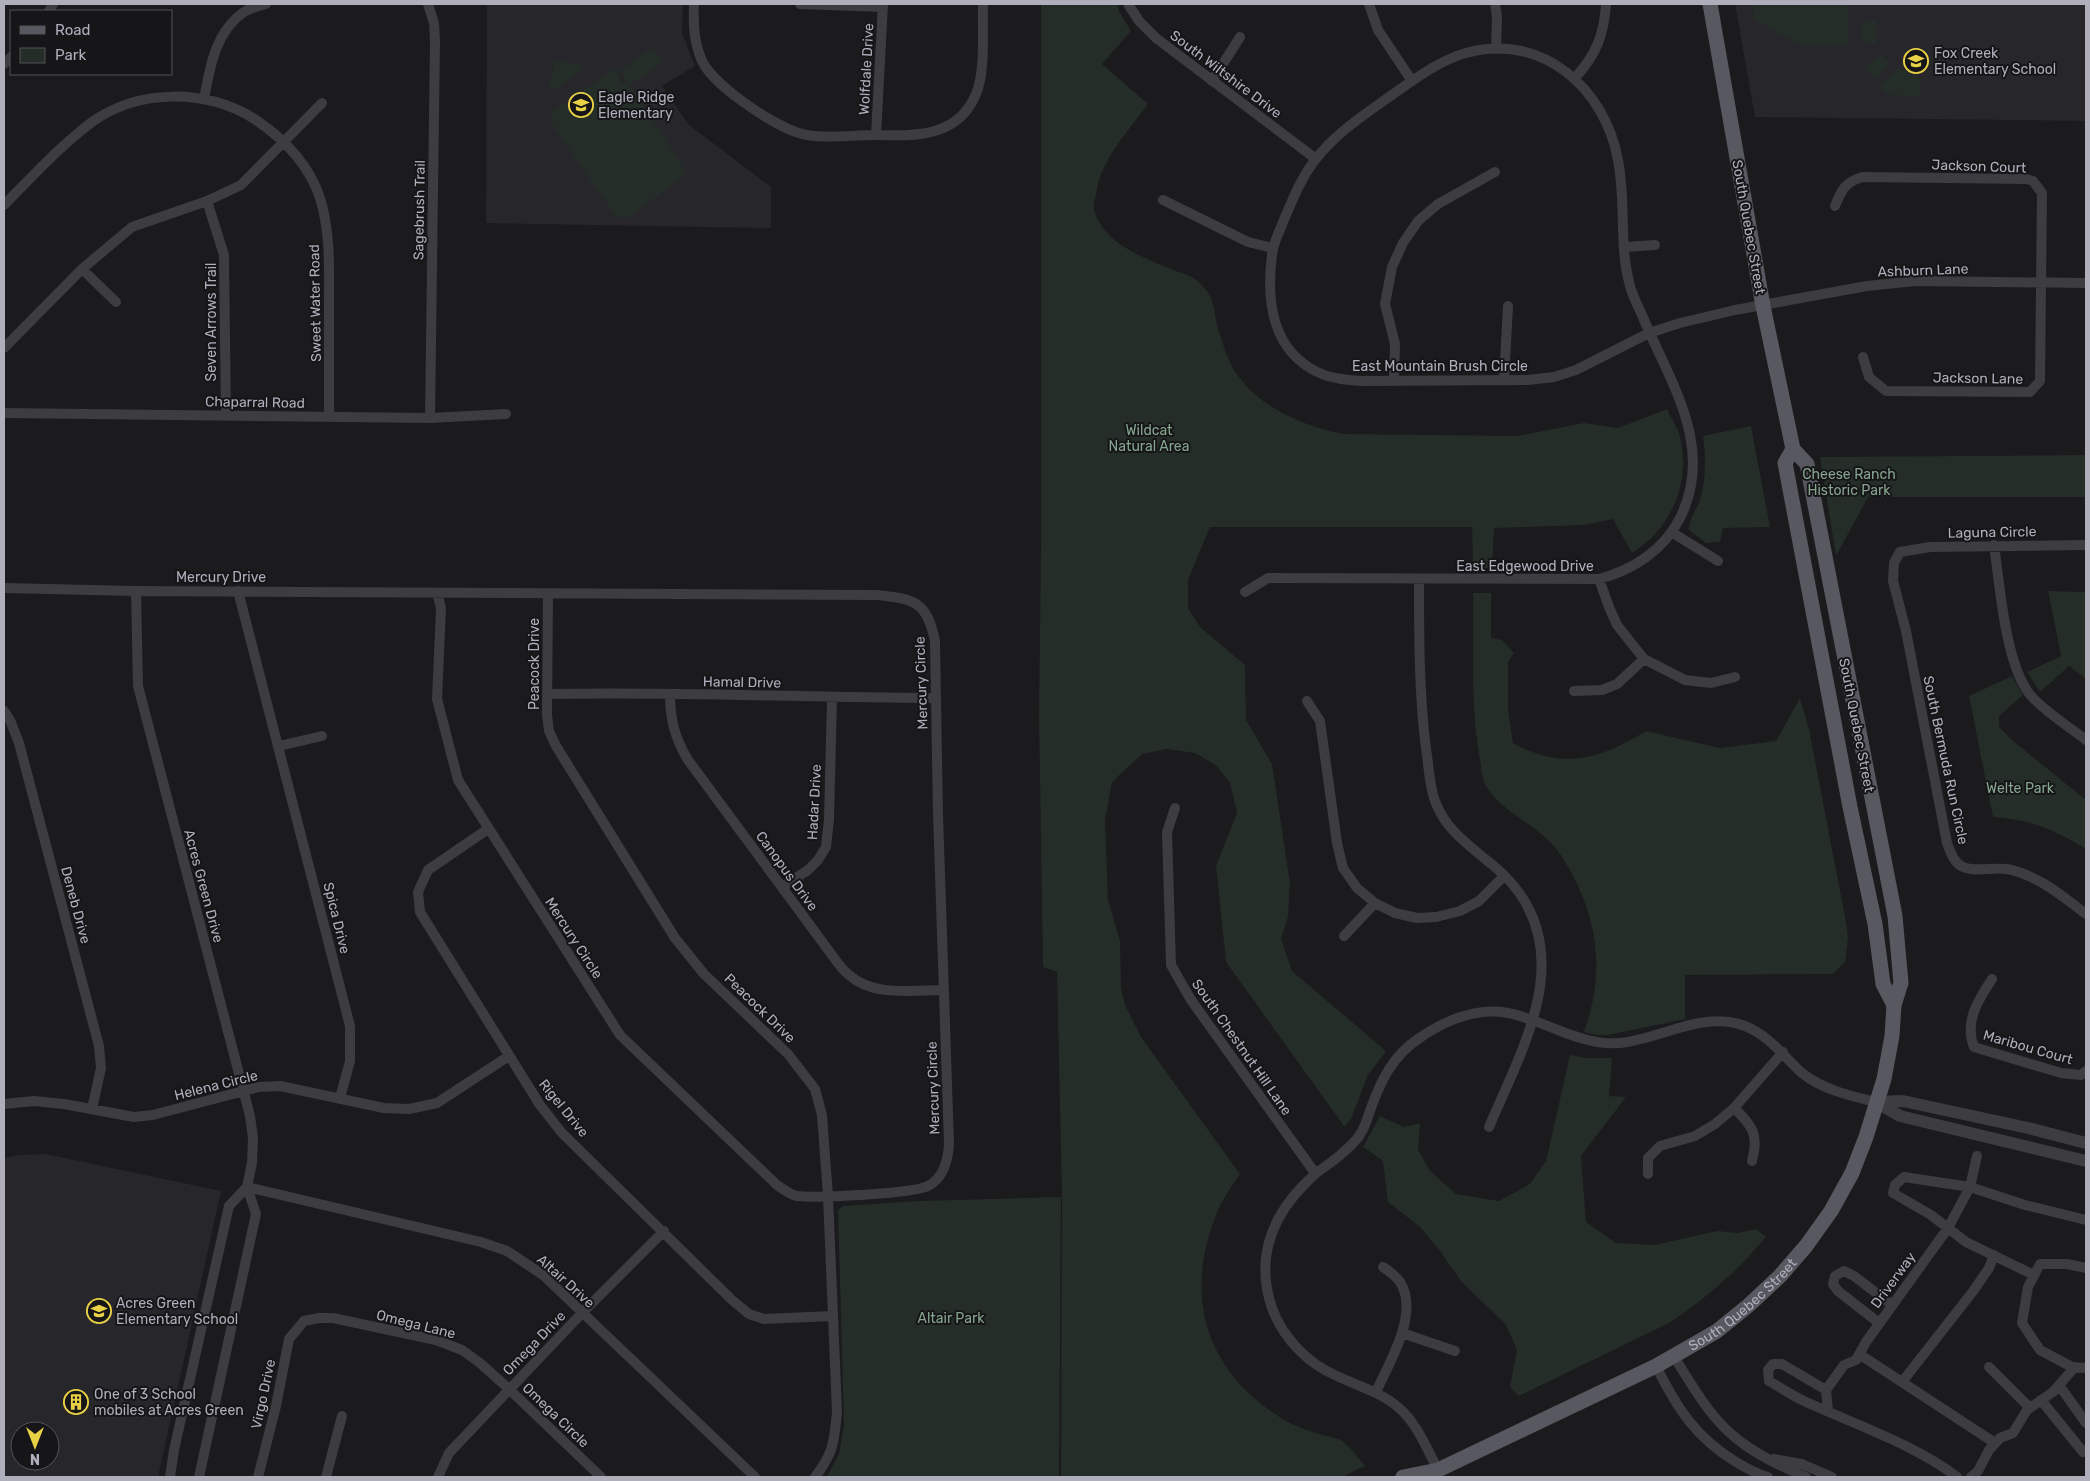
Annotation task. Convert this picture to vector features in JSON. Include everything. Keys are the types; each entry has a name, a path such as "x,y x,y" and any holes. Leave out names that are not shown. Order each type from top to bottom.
{"main road":[{"name":"South Quebec Street","path":"1403,1477 1434,1474 1656,1366 1717,1330 1749,1305 1780,1276 1806,1246 1831,1211 1852,1172 1866,1137 1890,1053 1894,1005 1901,983 1895,916 1807,464 1794,449 1763,306 1710,4"},
{"name":"South Quebec Street","path":"1794,449 1785,463 1850,807 1875,924 1883,984 1894,1005"}],"street":[{"path":"204,99 214,52 222,36 242,8 266,4"},
{"name":"Sagebrush Trail","path":"428,4 434,23 435,41 430,418"},
{"path":"694,4 694,34 704,64 720,83 773,122 791,132 809,136 898,136 934,132 954,122 966,110 976,94 980,76 983,4"},
{"path":"800,4 883,5"},
{"name":"South Wiltshire Drive","path":"1128,4 1139,21 1156,38 1316,159"},
{"path":"1368,4 1378,30 1412,81"},
{"path":"1495,4 1497,16 1496,49"},
{"path":"1575,78 1588,64 1598,45 1605,22 1606,4"},
{"name":"Wolfdale Drive","path":"876,135 883,5"},
{"path":"1212,81 1240,37"},
{"name":"East Mountain Brush Circle","path":"1649,333 1629,283 1619,162 1612,133 1589,93 1575,78 1540,58 1521,51 1496,49 1468,53 1444,62 1412,81 1356,120 1316,159 1297,192 1272,248 1268,280 1270,304 1278,332 1288,349 1320,373 1341,379 1394,381 1504,380 1554,377 1576,370 1649,333 1680,322 1763,306"},
{"name":"Sweet Water Road","path":"4,205 67,143 94,121 126,105 145,100 181,96 204,99 229,106 246,114 284,142 305,167 319,198 329,248 329,417"},
{"path":"4,348 82,269 132,227 207,201 241,185 322,103"},
{"path":"1394,381 1395,344 1385,304 1392,267 1403,243 1418,221 1438,204 1495,172"},
{"name":"Jackson Court","path":"1834,206 1843,188 1852,180 1862,177 2026,179 2033,181 2042,193 2043,198 2041,283"},
{"path":"1163,200 1248,242 1272,248"},
{"name":"Seven Arrows Trail","path":"207,201 224,255 226,416"},
{"path":"1625,247 1655,245"},
{"path":"82,269 116,302"},
{"name":"Ashburn Lane","path":"1763,306 1867,286 1915,281 2086,283"},
{"name":"Jackson Lane","path":"1863,357 1869,377 1886,391 2030,392 2040,382 2041,283"},
{"path":"1504,380 1508,306"},
{"name":"East Edgewood Drive","path":"1245,592 1268,578 1419,580 1599,579 1616,575 1635,565 1656,550 1673,533 1690,494 1693,472 1694,452 1691,429 1649,333"},
{"name":"Chaparral Road","path":"4,413 430,418 506,414"},
{"path":"1673,533 1718,561"},
{"path":"1994,545 2003,609 2018,676 2032,697 2086,740"},
{"name":"Laguna Circle","path":"1900,552 1930,547 2086,545"},
{"name":"South Bermuda Run Circle","path":"1900,552 1894,563 1893,581 1906,631 1947,843 1953,857 1960,865 1969,868 2005,869 2023,873 2061,895 2086,914"},
{"path":"1599,579 1617,625 1644,660 1685,680 1711,683 1735,677"},
{"path":"1419,580 1420,703 1435,802 1455,833 1504,876 1522,897 1532,917 1542,955 1542,975 1534,1021 1489,1127"},
{"name":"Mercury Drive","path":"4,588 438,593"},
{"name":"Acres Green Drive","path":"136,591 138,686 250,1116 253,1138 252,1163 247,1187"},
{"name":"Spica Drive","path":"238,591 350,1026 350,1061 340,1098"},
{"name":"Mercury Circle","path":"548,592 877,596 907,598 925,610 932,625 935,641 943,990 949,1144 947,1162 940,1176 929,1186 916,1190 828,1196 795,1196 777,1185 620,1035 458,780 438,699 441,608 438,593 548,592"},
{"name":"Peacock Drive","path":"548,592 547,694 549,731 556,746 675,938 704,974 788,1054 815,1089 822,1115 828,1196 836,1412 835,1440 828,1460 815,1477"},
{"path":"1574,691 1602,690 1617,684 1644,660"},
{"name":"Hamal Drive","path":"547,694 620,692 832,698 936,698"},
{"name":"Canopus Drive","path":"670,694 670,713 678,744 849,976 877,988 943,990"},
{"name":"Hadar Drive","path":"782,887 808,870 818,860 826,847 829,820 832,698"},
{"path":"1307,701 1320,721 1337,843 1343,868 1357,888 1374,903 1395,913 1416,918 1436,917 1460,911 1479,901 1504,876"},
{"name":"Deneb Drive","path":"4,711 10,720 19,744 99,1046 101,1068 92,1109"},
{"path":"279,746 322,736"},
{"name":"South Chestnut Hill Lane","path":"1175,808 1167,832 1171,965 1191,1000 1315,1173"},
{"name":"Rigel Drive","path":"488,829 428,870 418,892 420,912 540,1105 562,1133 664,1231 732,1300 749,1314 764,1319 832,1316"},
{"path":"1344,936 1374,903"},
{"name":"Maribou Court","path":"1992,979 1978,1000 1971,1022 1970,1036 1974,1047 2061,1073 2081,1076 2086,1071"},
{"path":"1434,1474 1408,1416 1376,1392 1320,1368 1304,1355 1282,1329 1273,1312 1267,1292 1266,1271 1268,1247 1275,1224 1288,1201 1315,1173 1350,1147 1362,1132 1381,1080 1396,1058 1416,1040 1456,1017 1482,1012 1507,1012 1597,1043 1622,1043 1695,1024 1720,1021 1743,1025 1764,1036 1802,1072 1816,1082 1840,1093 1876,1102 1903,1101 2028,1128 2086,1143"},
{"path":"1648,1174 1648,1158 1660,1146 1695,1136 1715,1124 1734,1108 1783,1052"},
{"name":"Helena Circle","path":"4,1102 34,1102 92,1109 134,1117 153,1115 260,1087 280,1086 384,1108 418,1108 437,1102 509,1056"},
{"path":"1876,1102 1900,1116 2086,1161"},
{"path":"1734,1108 1754,1131 1756,1148 1752,1162"},
{"name":"Driverway","path":"1826,1390 1844,1365 1856,1360 1879,1323 1948,1228 1970,1187 1977,1156"},
{"path":"2034,1275 1966,1242 1932,1215 1893,1193 1895,1185 1904,1177 1970,1187 2026,1205 2086,1220"},
{"path":"170,1477 174,1450 229,1206 247,1187 256,1214 199,1477"},
{"name":"Altair Drive","path":"247,1187 481,1242 507,1251 538,1271 755,1477"},
{"name":"Omega Drive","path":"509,1389 664,1231"},
{"path":"1902,1382 1974,1290 1994,1255"},
{"path":"2086,1268 2067,1264 2040,1264 2028,1287 2022,1323 2040,1350 2074,1368 2086,1368"},
{"path":"1376,1392 1402,1333 1407,1313 1406,1294 1400,1281 1383,1267"},
{"path":"1879,1323 1838,1291 1833,1284 1835,1276 1844,1271 1854,1276 1892,1305"},
{"name":"Omega Lane","path":"304,1321 333,1318 436,1340 462,1350 509,1389"},
{"name":"Virgo Drive","path":"258,1477 276,1406 289,1338 304,1321"},
{"path":"1402,1333 1455,1351"},
{"path":"1859,1354 1996,1443"},
{"path":"1674,1356 1704,1404 1720,1424 1738,1440 1806,1477"},
{"path":"1828,1411 1826,1390 1782,1364 1773,1364 1768,1370 1768,1382 1812,1405 1896,1442 1957,1477"},
{"path":"1656,1366 1680,1410 1700,1434 1727,1456 1765,1477"},
{"path":"1989,1367 2030,1408"},
{"path":"1978,1475 1989,1450 2000,1438 2013,1433 2030,1408 2059,1385 2074,1368"},
{"path":"2059,1385 2086,1423"},
{"name":"Omega Circle","path":"438,1477 449,1453 509,1389 601,1477"},
{"path":"2042,1400 2083,1452 2086,1450"},
{"path":"326,1477 342,1416"},
{"path":"1771,1459 1802,1464 1832,1477"}],"shaded area":[{"name":"Eagle Ridge Elementary","path":"487,4 683,4 682,33 695,66 662,86 688,124 771,187 771,228 486,223"},
{"name":"Fox Creek Elementary School","path":"1735,4 2086,4 2086,121 1755,117"},
{"name":"Acres Green Elementary School","path":"46,1154 221,1191 158,1477 4,1477 4,1158 18,1155"}],"green space":[{"name":"Wildcat Natural Area","path":"1041,4 1118,4 1119,11 1131,31 1102,64 1148,104 1109,158 1099,182 1094,210 1099,222 1116,241 1138,255 1191,277 1206,289 1214,306 1219,332 1232,367 1249,388 1273,407 1286,415 1315,427 1343,434 1517,436 1584,423 1618,428 1667,409 1680,437 1683,471 1675,503 1658,531 1632,553 1613,519 1584,525 1494,528 1492,568 1473,568 1472,527 1210,527 1188,580 1188,608 1200,627 1245,665 1246,720 1272,764 1290,883 1288,917 1281,939 1292,971 1386,1051 1368,1075 1351,1119 1344,1126 1226,962 1216,866 1237,813 1230,783 1217,766 1195,753 1167,749 1142,754 1112,782 1105,820 1108,900 1120,941 1121,988 1125,1005 1141,1037 1240,1174 1219,1208 1207,1244 1202,1273 1202,1302 1208,1329 1218,1354 1234,1377 1255,1399 1291,1423 1342,1441 1365,1466 1342,1477 1061,1477 1062,1196 1057,972 1043,967 1039,717 1041,546"},
{"path":"1753,4 1848,4 1849,46 1800,45 1753,19"},
{"path":"1862,21 1876,21 1876,43 1862,43"},
{"path":"653,48 663,63 630,85 684,168 684,176 628,218 616,217 552,124 552,111 616,68 621,82 629,85 620,70"},
{"path":"1881,54 1891,63 1875,79 1865,69"},
{"path":"554,61 581,65 582,70 555,90 549,88"},
{"path":"1899,67 1921,79 1920,96 1889,95 1879,86"},
{"path":"1751,426 1770,527 1723,528 1720,542 1706,543 1689,530 1691,518 1700,500 1703,485 1705,460 1703,436"},
{"name":"Cheese Ranch Historic Park","path":"2086,455 2086,497 1868,497 1836,556 1820,457"},
{"path":"2048,591 2086,592 2086,679 2069,666 2040,692 2027,672 2061,656"},
{"path":"1473,593 1491,593 1491,638 1502,640 1514,653 1508,662 1508,709 1513,743 1548,757 1565,759 1596,755 1629,741 1646,731 1720,748 1776,741 1800,698 1809,729 1848,938 1845,962 1833,974 1685,975 1685,1019 1608,1035 1584,1032 1594,992 1596,954 1594,935 1583,897 1561,855 1543,836 1492,795 1483,777 1475,719"},
{"name":"Welte Park","path":"2012,676 2023,695 1999,716 1999,727 2013,741 2086,800 2086,849 2064,836 2031,823 1993,817 1969,696"},
{"path":"1570,1055 1586,1058 1612,1058 1609,1096 1626,1097 1581,1156 1586,1222 1616,1243 1655,1245 1717,1231 1738,1233 1756,1229 1766,1237 1721,1283 1669,1323 1519,1396 1510,1387 1517,1350 1506,1325 1461,1281 1420,1227 1388,1202 1383,1161 1363,1147 1380,1116 1404,1127 1420,1123 1418,1149 1429,1170 1456,1194 1499,1201 1530,1184 1546,1161"},
{"name":"Altair Park","path":"1061,1197 1059,1477 827,1477 839,1454 844,1425 838,1210 843,1206 918,1201"}],"place":[{"name":"Fox Creek Elementary School","path":"1916,61"},
{"name":"Eagle Ridge Elementary","path":"581,105"},
{"name":"Acres Green Elementary School","path":"99,1311"},
{"name":"One of 3 School mobiles at Acres Green","path":"76,1402"}]}
